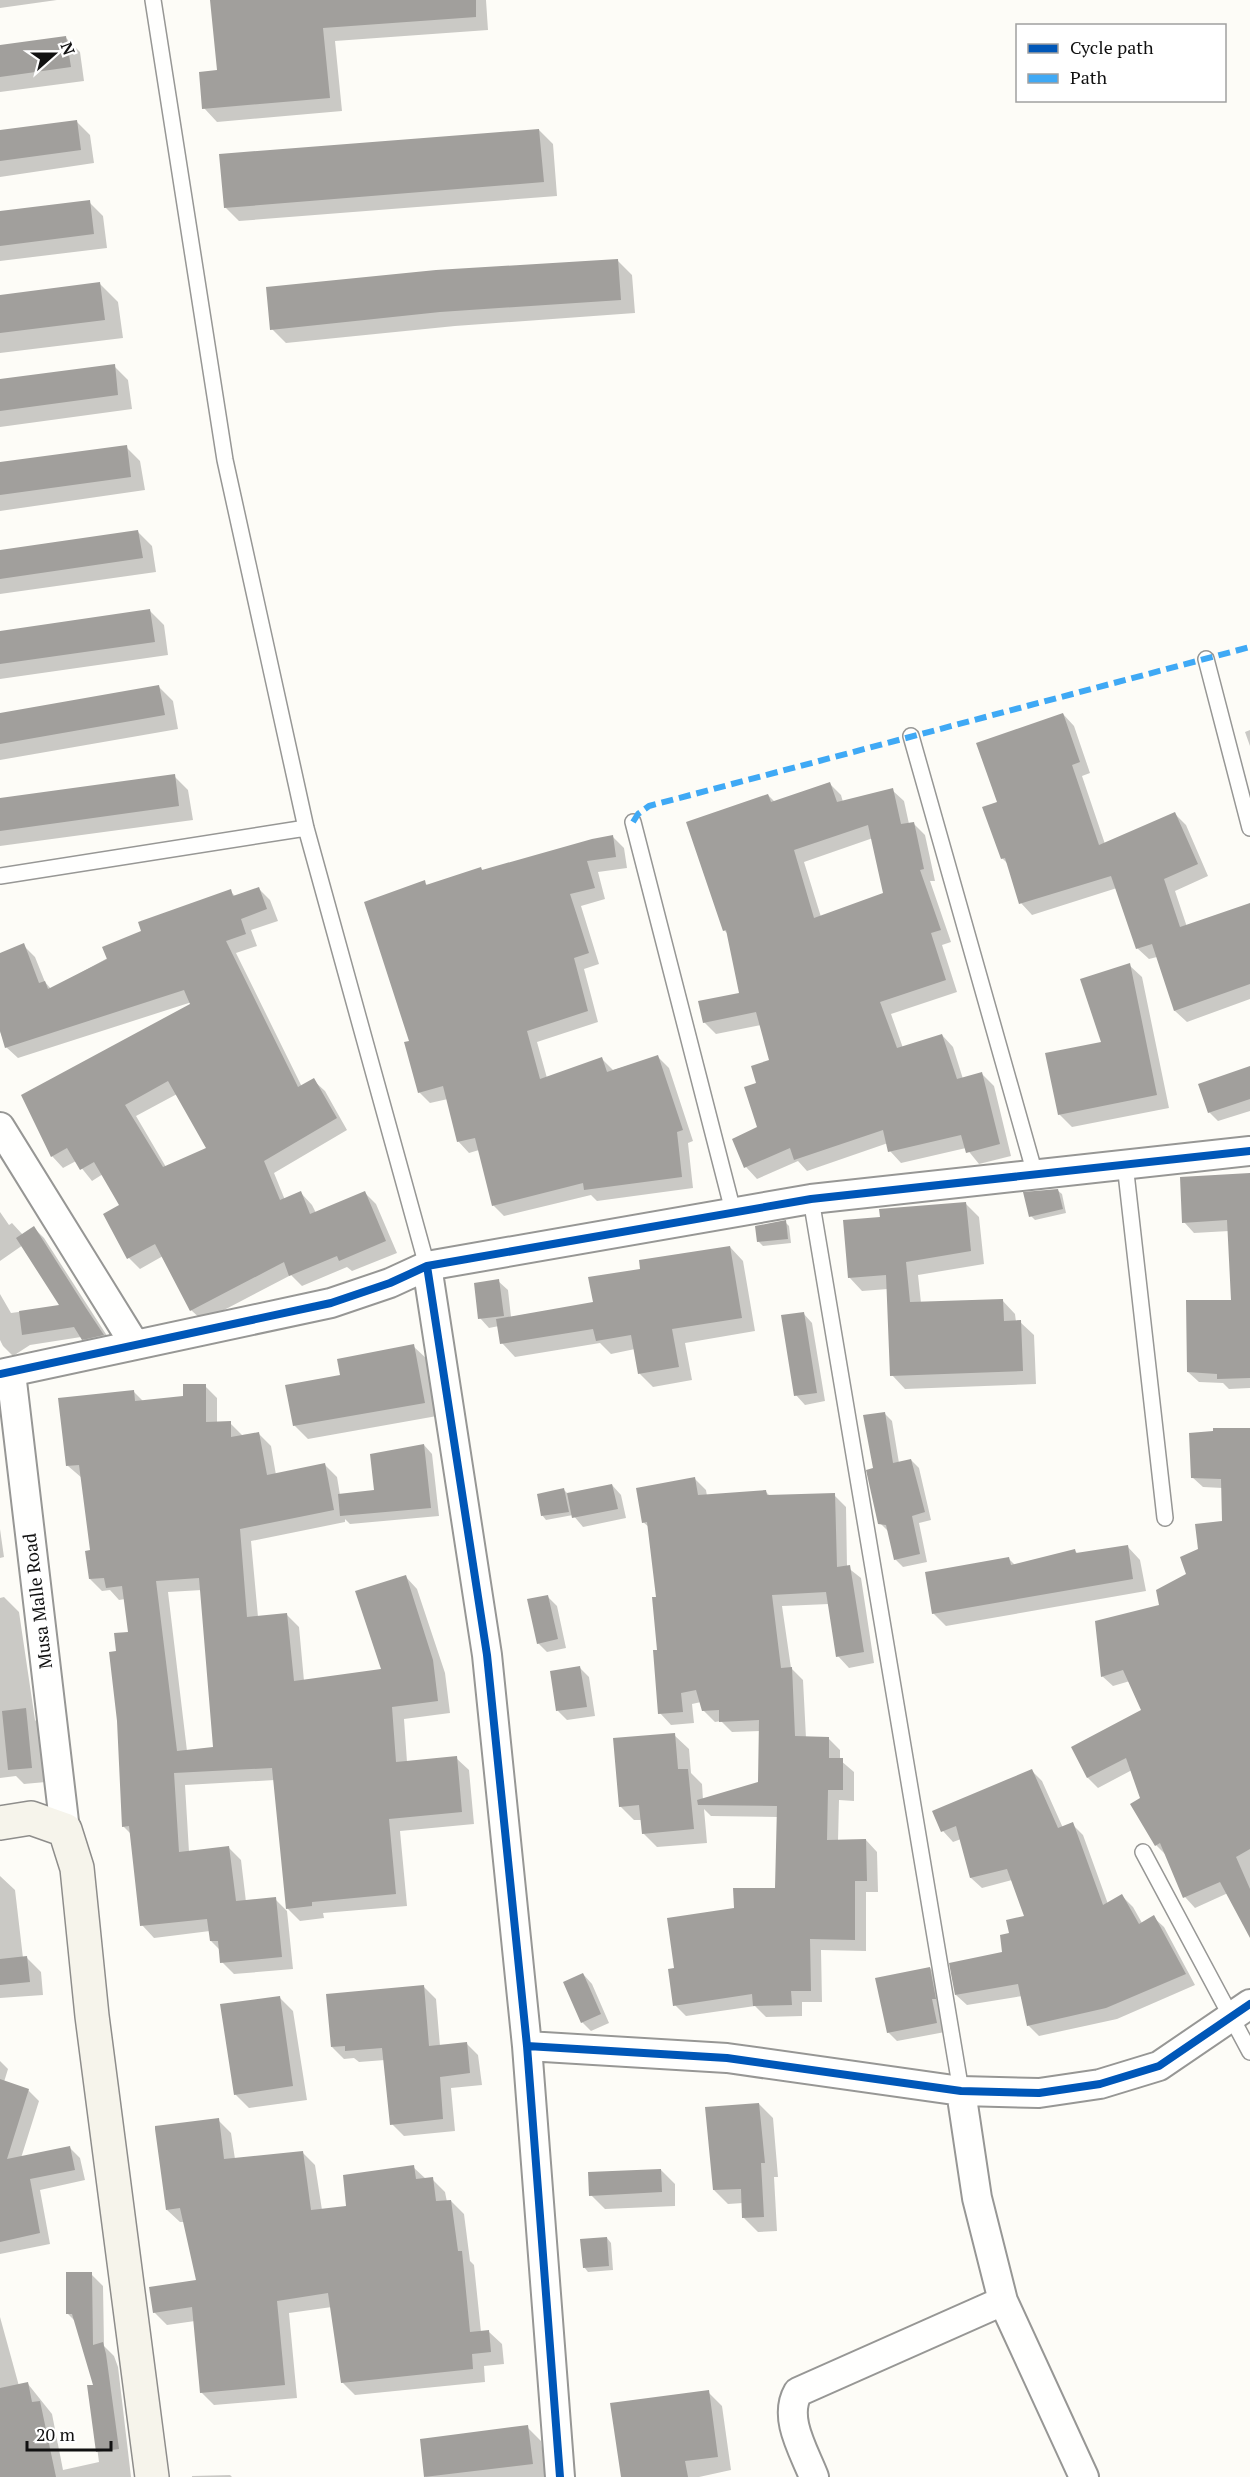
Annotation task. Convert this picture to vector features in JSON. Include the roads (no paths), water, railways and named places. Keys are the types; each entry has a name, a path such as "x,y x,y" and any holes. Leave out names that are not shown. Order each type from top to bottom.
{"street":[{"path":"0,1127 135,1345"},
{"path":"5,1373 331,1303 390,1283 427,1266 733,1211 811,1199 1250,1151"},
{"path":"427,1266 487,1655 527,2046 560,2477"},
{"name":"Musa Malle Road","path":"5,1373 65,1830"},
{"path":"0,1823 30,1818 65,1830 77,1868 93,2016 152,2477"},
{"path":"527,2046 727,2058 960,2091 1039,2093 1100,2084 1159,2066 1241,2010"},
{"path":"960,2091 977,2198 1004,2301 1084,2477"},
{"path":"814,2477 794,2424 792,2403 798,2392 1004,2301"}],"lane":[{"path":"153,0 225,460 306,828 427,1266"},
{"path":"1206,659 1250,828"},
{"path":"911,736 1035,1174"},
{"path":"633,822 733,1211"},
{"path":"0,876 306,828"},
{"path":"1125,1164 1165,1518"},
{"path":"811,1199 960,2091"},
{"path":"1143,1852 1241,2010 1250,2052"}]}
